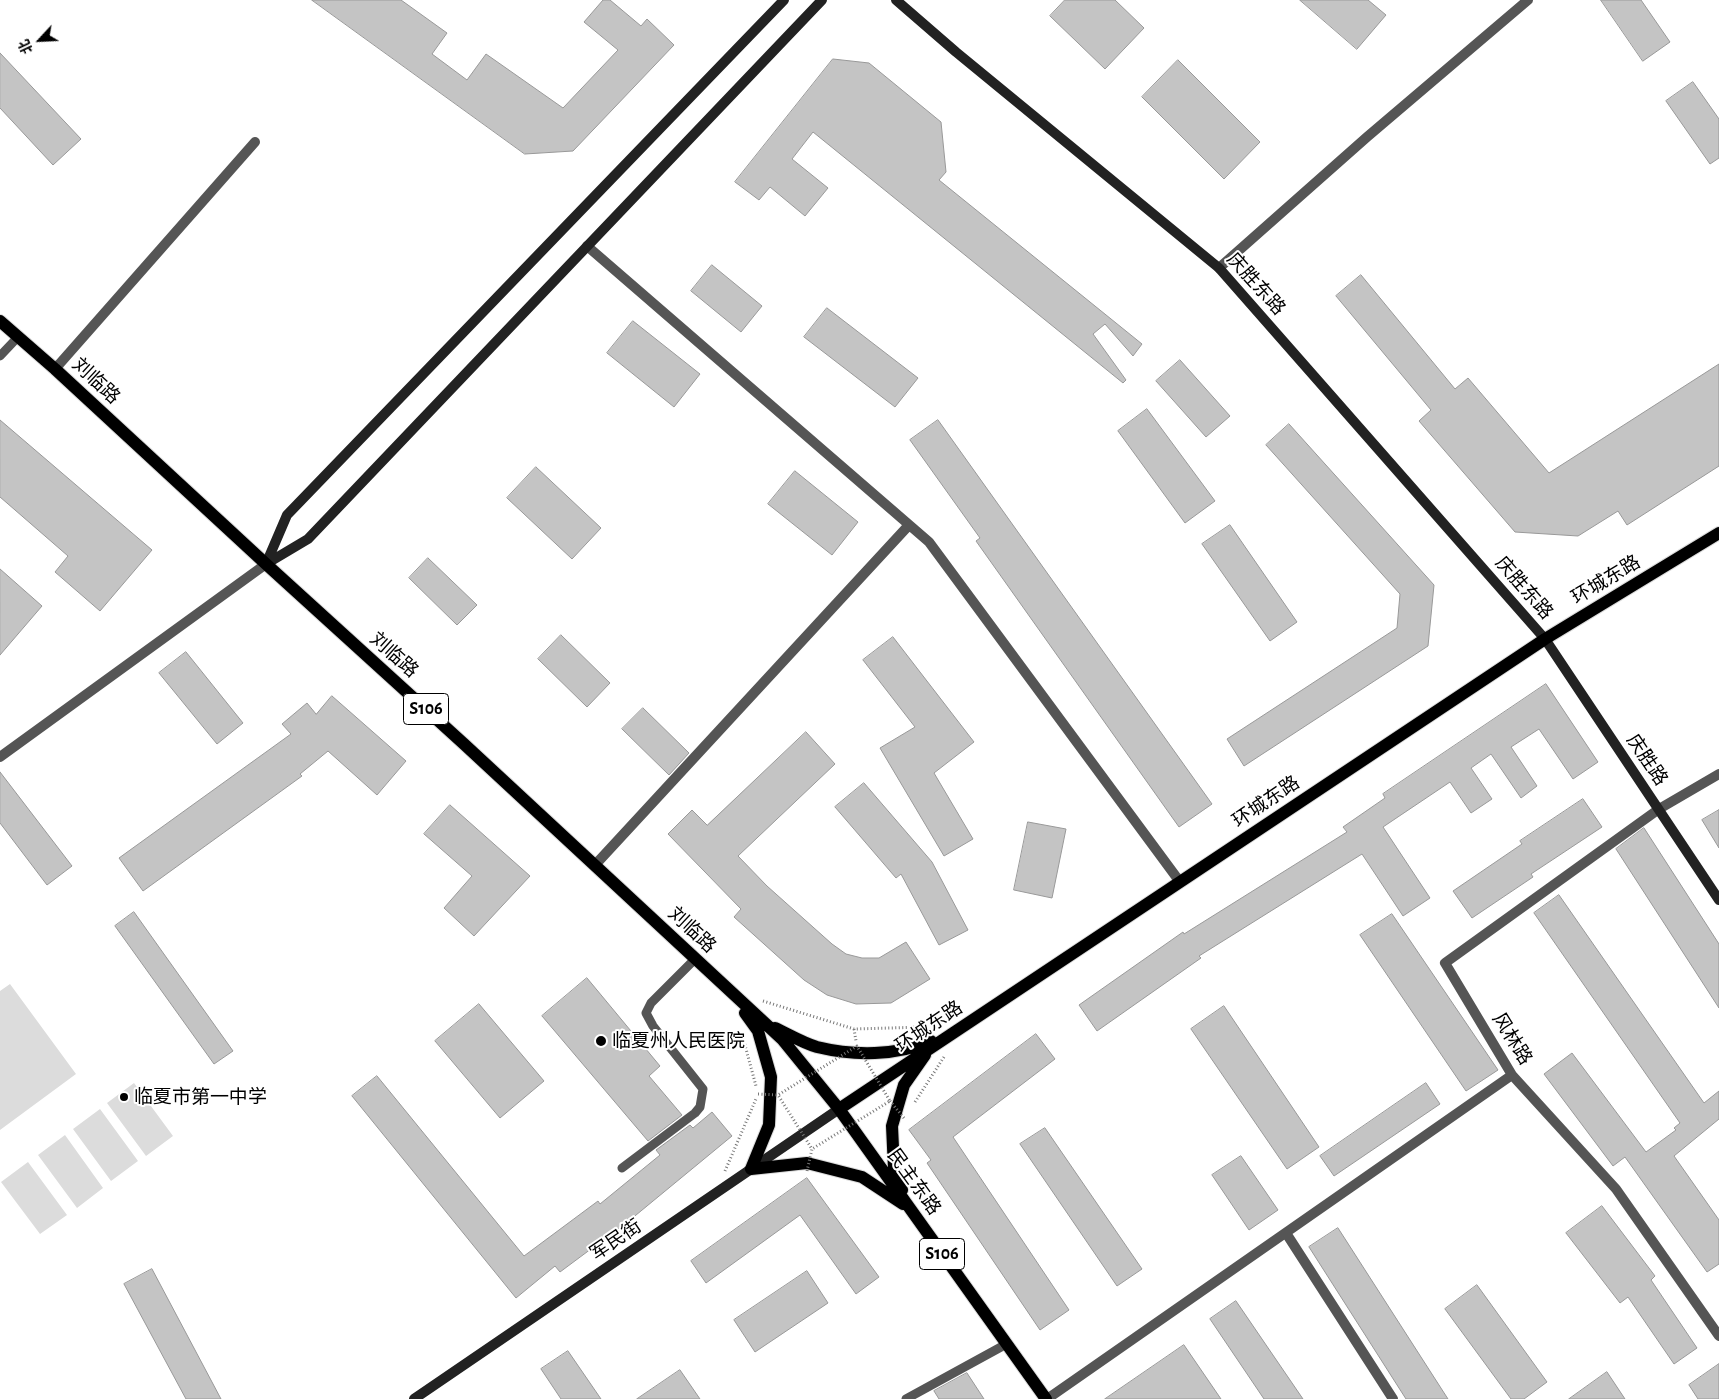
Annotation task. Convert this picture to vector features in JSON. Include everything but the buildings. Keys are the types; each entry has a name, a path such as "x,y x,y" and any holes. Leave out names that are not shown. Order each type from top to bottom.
{"main road":[{"path":"266,564 287,515 784,0"},
{"path":"266,564 308,539 822,0"},
{"name":"庆胜东路","path":"896,0 1219,268 1545,639"},
{"name":"刘临路","path":"0,321 55,369 464,744 782,1039 838,1110"},
{"name":"环城东路","path":"838,1110 1545,639 1719,532"},
{"name":"庆胜路","path":"1545,639 1719,900"},
{"path":"731,992 770,1026 816,1047 866,1054 892,1051 917,1047 963,1027"},
{"path":"731,992 758,1031 771,1077 769,1125 751,1169 808,1163 862,1177 909,1208"},
{"path":"909,1208 894,1169 892,1126 904,1086 928,1051 963,1027"},
{"name":"军民街","path":"414,1399 838,1110"},
{"name":"民主东路","path":"838,1110 1047,1399"}],"street":[{"path":"1219,268 1367,137 1528,0"},
{"path":"55,369 256,142"},
{"path":"587,246 929,542 1180,882"},
{"path":"595,866 910,525"},
{"path":"0,757 266,564"},
{"path":"1659,809 1719,774"},
{"name":"风林路","path":"1659,809 1445,963 1512,1075 1616,1189 1719,1336"},
{"path":"1047,1399 1512,1075"},
{"path":"1286,1233 1393,1399"}],"lane":[{"path":"0,356 18,336"},
{"path":"622,1168 700,1108 703,1089 653,1026 646,1013 651,1003 695,959"},
{"path":"906,1399 1001,1347"}],"path":[{"path":"760,1000 854,1029 933,1027"},
{"path":"715,1194 758,1094 741,1029"},
{"path":"758,1094 778,1095 856,1046 890,1101 904,1118"},
{"path":"902,1127 904,1118 947,1052"},
{"path":"778,1095 812,1149 807,1171"},
{"path":"812,1149 890,1101"}],"shaded area":[{"path":"10,984 76,1074 0,1130 0,991"},
{"path":"134,1083 173,1136 146,1156 107,1103"},
{"path":"100,1109 138,1161 111,1181 73,1129"},
{"path":"65,1135 103,1188 77,1208 38,1155"},
{"path":"28,1162 67,1215 40,1234 1,1182"}],"place":[{"name":"临夏州人民医院","path":"601,1041"},
{"name":"临夏市第一中学","path":"124,1097"}]}
